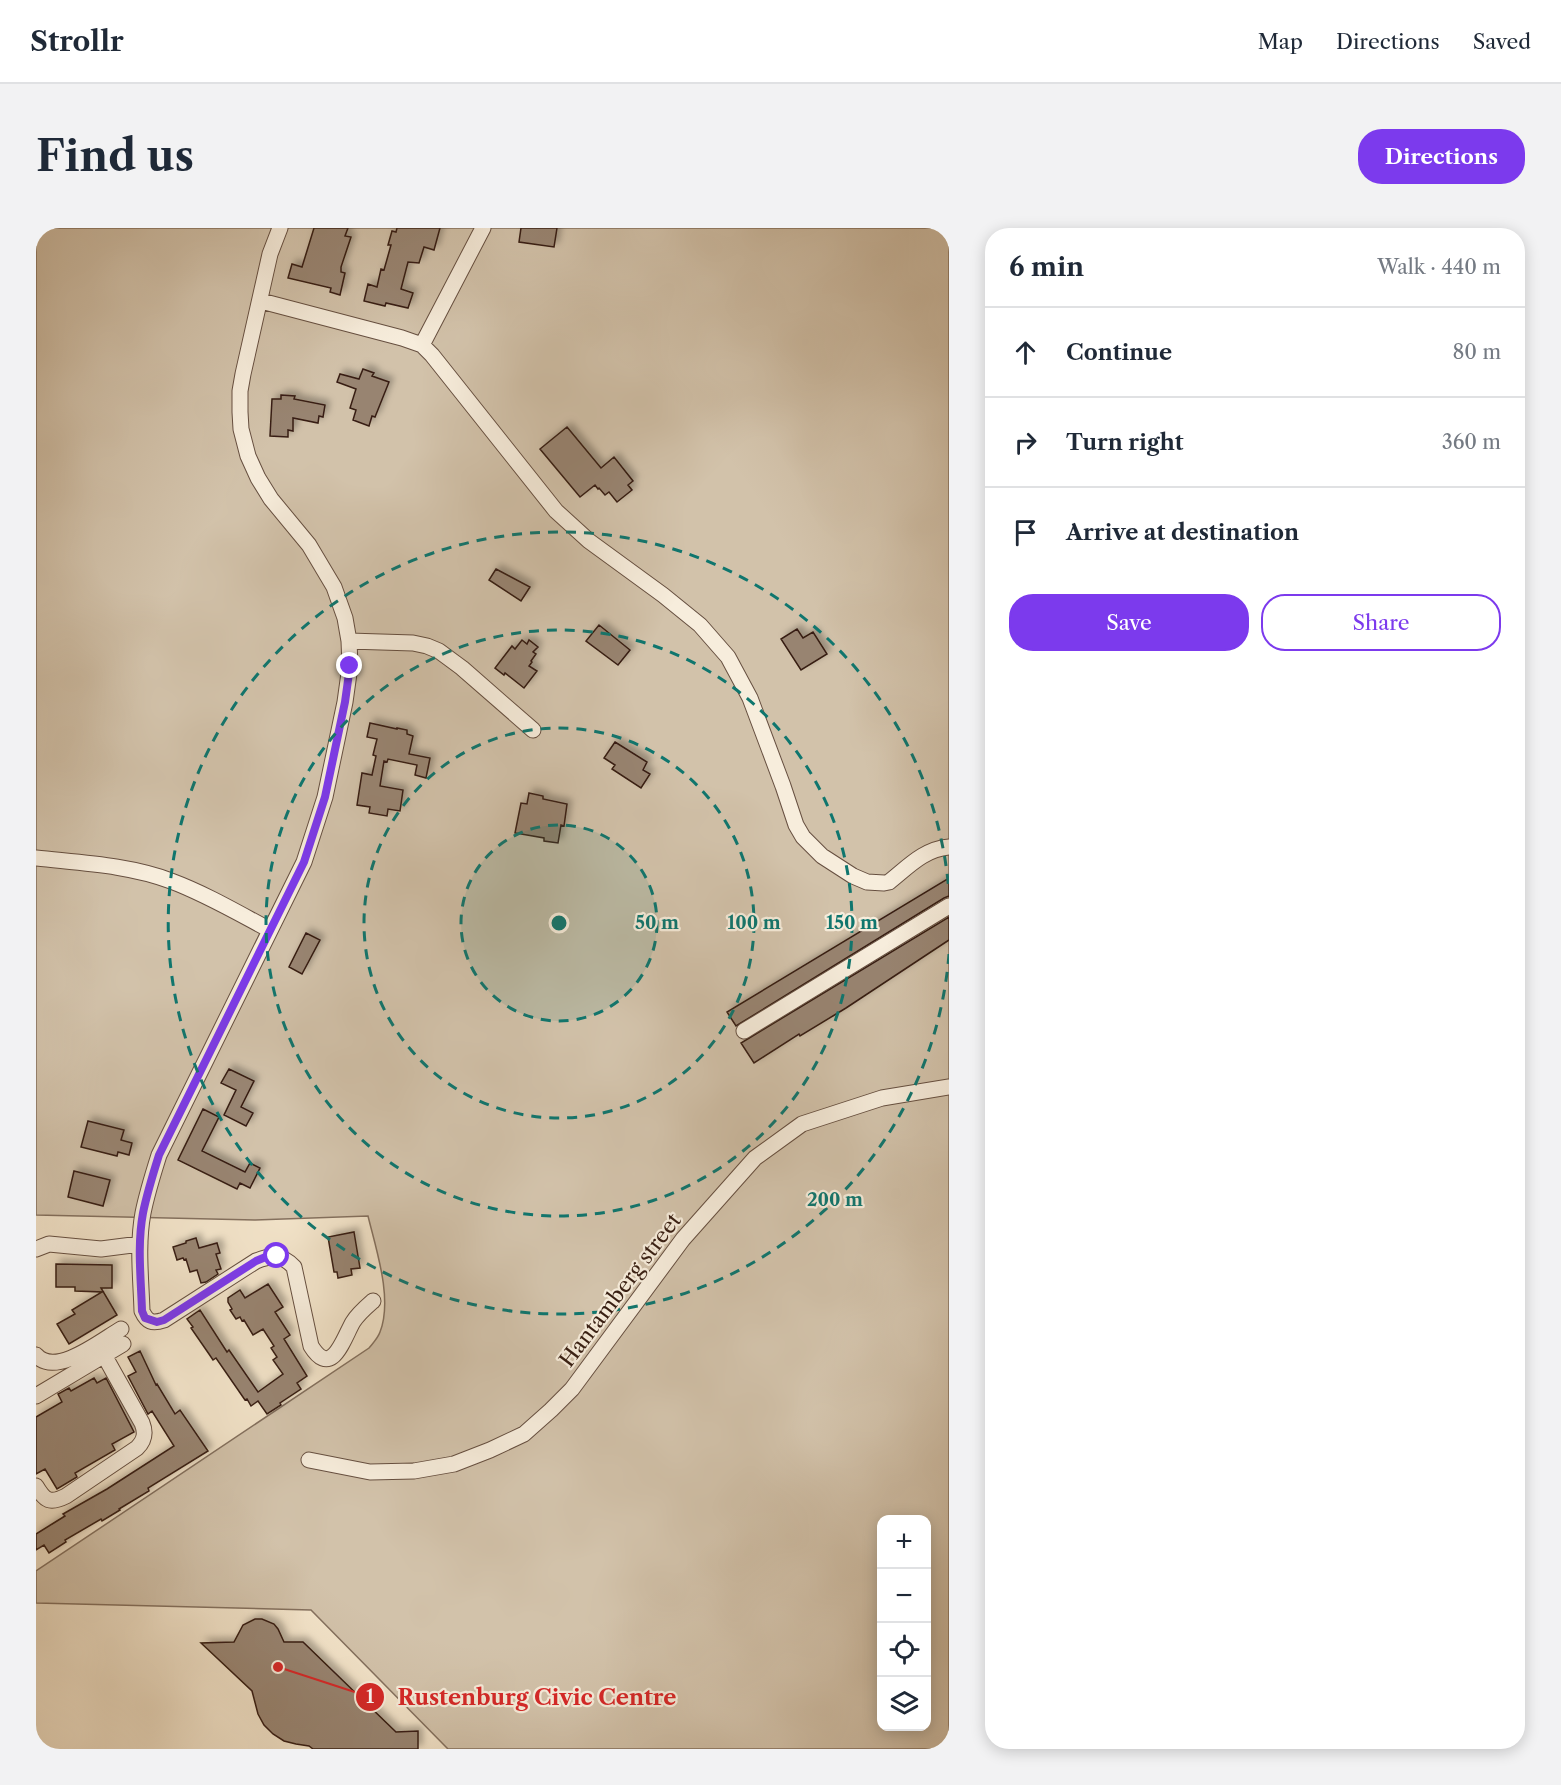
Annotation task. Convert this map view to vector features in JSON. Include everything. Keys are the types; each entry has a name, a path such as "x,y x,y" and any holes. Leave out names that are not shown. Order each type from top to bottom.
{"street":[{"path":"280,228 270,254 240,391 241,429 248,456 258,478 271,499 309,545 334,587 350,641 350,666 325,797 304,862 159,1155 150,1182 143,1215 141,1244 142,1311 145,1318 150,1321 164,1320 256,1261 268,1256 277,1256 294,1267 311,1346 316,1354 324,1358 332,1357 339,1352 354,1321 373,1301"},
{"path":"422,345 483,228"},
{"path":"261,301 373,329 422,345 556,511 590,541 700,625 728,657 750,698 796,825 803,837 822,856 853,876 867,882 884,884 922,855 949,847"},
{"path":"350,641 412,643 439,651 533,730"},
{"path":"36,858 135,871 170,881 216,901 270,930"},
{"path":"744,1031 949,906"},
{"name":"Hantamberg street","path":"309,1460 370,1472 414,1471 454,1464 524,1434 572,1389 683,1239 755,1158 802,1124 882,1098 949,1087"},
{"path":"36,1248 49,1244 101,1249 141,1244"},
{"path":"36,1355 40,1360 46,1362 64,1361 122,1336 104,1355 36,1396"},
{"path":"36,1486 44,1498 50,1501 58,1500 143,1442 145,1436 142,1423 104,1355"}],"shaded area":[{"path":"36,228 949,228 949,1749 448,1749 311,1610 36,1603 36,1571 369,1348 377,1338 384,1319 384,1289 368,1216 255,1220 36,1215"}],"building":[{"path":"314,228 348,228 345,236 351,237 341,267 341,272 345,273 340,295 330,292 331,288 288,278 292,264 302,267"},
{"path":"397,228 440,228 434,250 424,247 419,263 408,262 401,289 413,293 408,308 364,301 368,284 377,287 381,269 384,270 391,245 388,245 392,231 396,232"},
{"path":"521,228 557,228 554,247 519,242"},
{"path":"363,369 374,373 372,376 389,382 369,426 353,420 356,410 350,408 356,389 337,382 340,374 359,379"},
{"path":"281,395 295,396 294,399 325,405 323,417 319,416 318,423 293,418 293,431 288,430 288,437 270,436 272,399 281,399"},
{"path":"567,427 601,468 614,457 633,481 628,485 632,490 617,502 609,492 605,495 595,485 580,497 540,449"},
{"path":"496,569 530,587 521,601 489,580"},
{"path":"599,625 630,650 618,665 586,641"},
{"path":"797,629 803,638 813,632 827,654 801,670 781,639"},
{"path":"522,640 527,644 529,640 538,647 533,652 536,654 529,666 537,671 524,688 495,668 512,646 515,649"},
{"path":"370,723 407,730 407,734 413,736 409,754 430,758 426,778 415,775 417,765 388,759 387,762 384,761 380,786 403,790 400,811 388,809 387,816 369,813 370,807 357,805 362,773 372,775 376,756 373,755 377,739 367,737"},
{"path":"615,742 647,762 643,770 650,774 641,788 612,769 615,765 604,758"},
{"path":"529,793 543,796 543,799 567,804 564,826 561,825 558,843 515,833 521,803 527,804"},
{"path":"949,878 949,896 736,1026 727,1012"},
{"path":"949,917 949,940 846,1008 800,1036 799,1034 754,1063 741,1043"},
{"path":"306,933 320,940 302,974 289,967"},
{"path":"229,1069 254,1081 241,1107 253,1113 246,1126 224,1115 236,1090 221,1083"},
{"path":"203,1109 219,1117 202,1151 245,1172 250,1163 260,1168 250,1188 240,1183 237,1189 178,1160"},
{"path":"88,1121 124,1130 121,1140 132,1143 129,1155 118,1152 117,1156 81,1147"},
{"path":"74,1171 110,1180 103,1206 68,1197"},
{"path":"354,1232 360,1268 351,1269 352,1275 338,1278 337,1272 334,1272 328,1237"},
{"path":"196,1238 199,1248 217,1243 220,1253 216,1254 221,1269 216,1270 218,1274 201,1283 197,1270 190,1272 186,1259 177,1260 173,1247"},
{"path":"56,1264 112,1265 112,1288 101,1288 117,1315 69,1344 57,1324 75,1314 72,1310 102,1292 75,1291 75,1287 56,1287"},
{"path":"268,1284 283,1307 275,1312 290,1335 284,1339 307,1376 297,1383 301,1389 267,1414 258,1401 251,1406 247,1399 245,1400 216,1358 213,1360 187,1319 200,1310 227,1352 229,1350 258,1392 283,1374 273,1360 277,1357 271,1348 274,1346 263,1329 253,1335 244,1320 242,1321 240,1317 236,1319 230,1310 232,1309 228,1298 240,1290 245,1298"},
{"path":"140,1351 156,1385 175,1414 180,1410 208,1451 148,1488 149,1491 120,1510 65,1540 66,1542 49,1553 44,1545 36,1550 36,1534 65,1516 63,1514 174,1446 152,1411 148,1414 128,1376 136,1372 128,1357"},
{"path":"94,1378 97,1383 106,1378 134,1432 112,1444 115,1450 75,1473 77,1477 57,1489 45,1469 36,1474 36,1417 62,1402 58,1394 69,1388 71,1391"},
{"path":"255,1619 274,1624 284,1642 303,1642 396,1732 418,1731 418,1749 313,1749 309,1746 284,1741 273,1734 258,1714 252,1691 201,1643 234,1642 243,1625"}],"place":[{"name":"Rustenburg Civic Centre","path":"278,1667"}],"route":[{"path":"277,1256 268,1256 256,1261 164,1320 157,1322 145,1318 142,1311 141,1244 143,1215 150,1182 159,1155 304,862 325,797 345,702 350,666"}]}
